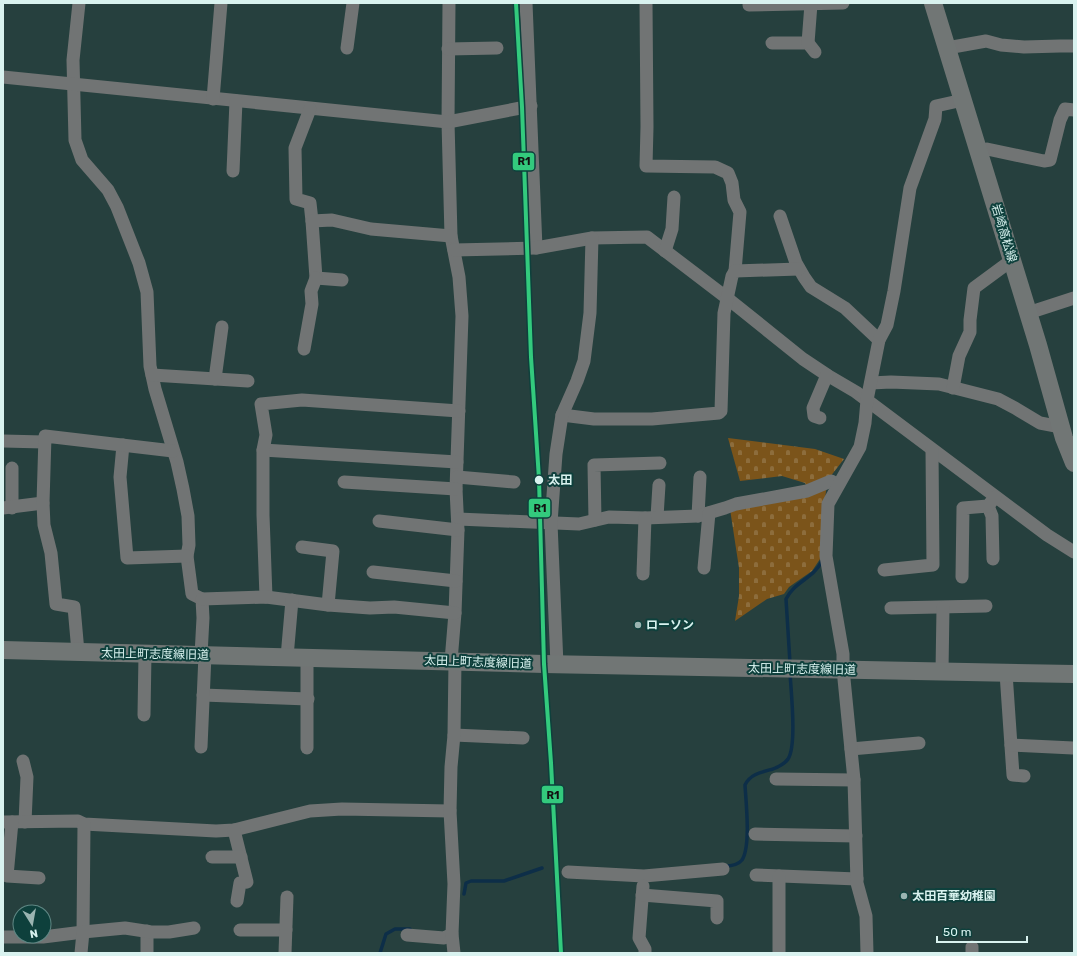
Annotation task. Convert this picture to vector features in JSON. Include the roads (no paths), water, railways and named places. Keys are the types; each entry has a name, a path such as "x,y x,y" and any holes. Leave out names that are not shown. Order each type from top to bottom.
{"street":[{"path":"79,3 73,60 75,140 77,150 82,160 108,190 117,207 139,263 147,292 148,349 152,375 174,451 188,516 187,556 192,594 202,599 266,597 328,605 370,608 394,607 455,613"},
{"path":"213,99 221,3"},
{"path":"346,48 353,3"},
{"path":"449,3 448,122 451,236 459,277 462,316 457,483 458,525 453,661 454,735 451,767 450,811 454,884 452,934 454,953"},
{"path":"526,3 536,248"},
{"path":"562,415 594,418 652,420 719,413 721,411 724,313 732,276 735,271 740,212 734,200 732,183 728,173 714,167 646,166 646,3"},
{"path":"749,5 843,3"},
{"name":"岩崎高松線","path":"933,3 1074,463"},
{"path":"772,42 812,47 811,4"},
{"path":"947,48 986,41 1002,45 1024,47 1074,46"},
{"path":"448,49 497,48"},
{"path":"3,77 448,122 531,106"},
{"path":"866,953 866,916 857,879 854,780 843,669 843,654 826,556 828,504 835,483 860,447 865,423 867,400 879,340 887,325 894,291 910,188 935,119 936,106 963,100"},
{"path":"233,171 236,101"},
{"path":"304,349 312,304 311,291 316,278 310,203 296,199 295,148 310,109"},
{"path":"979,151 987,149 1044,161 1050,160 1060,120 1065,109 1074,110"},
{"path":"665,251 672,229 674,197"},
{"path":"780,216 799,269 811,287 845,308 879,340"},
{"path":"312,221 332,220 371,229 451,236"},
{"path":"454,250 536,248 592,238 647,237 727,298 803,359 867,400 932,450 992,501 1074,552"},
{"path":"556,665 551,523 556,454 562,415 584,361 590,313 592,238"},
{"path":"953,388 960,356 970,332 974,288 1012,260"},
{"path":"735,271 799,269"},
{"path":"316,278 342,280"},
{"path":"1028,313 1074,298"},
{"path":"215,379 222,327"},
{"path":"152,375 248,381"},
{"path":"820,418 814,416 813,408 826,375"},
{"path":"871,383 891,382 939,384 998,399 1040,423 1066,435"},
{"path":"266,597 263,515 263,450 266,435 261,404 302,400 459,411"},
{"path":"78,652 74,607 56,604 51,553 44,525 43,503 45,436 174,451"},
{"path":"3,441 44,442"},
{"path":"123,445 120,477 126,558 187,556"},
{"path":"263,450 458,462"},
{"path":"884,570 933,565 932,450"},
{"path":"595,520 594,464 660,463"},
{"path":"12,468 8,508 43,503"},
{"path":"700,477 704,514 704,568"},
{"path":"344,482 514,482"},
{"path":"379,521 458,525 551,523 579,524 609,517 651,517 704,514 736,504 807,491 835,483"},
{"path":"643,574 651,517 659,485"},
{"path":"725,508 726,495"},
{"path":"992,501 993,559"},
{"path":"962,577 963,508 992,501"},
{"path":"302,547 333,551 328,605"},
{"path":"373,572 456,581"},
{"path":"201,747 203,695 202,599"},
{"path":"287,657 292,600"},
{"path":"891,608 986,606"},
{"path":"942,671 943,608"},
{"name":"太田上町志度線旧道","path":"3,650 453,661 556,665 1074,674"},
{"path":"144,715 145,654"},
{"path":"307,658 307,748"},
{"path":"1006,673 1013,775 1024,776"},
{"path":"203,695 308,699"},
{"path":"454,735 523,738"},
{"path":"850,749 918,743"},
{"path":"1011,745 1073,748"},
{"path":"22,761 27,777 13,822 5,876 39,878"},
{"path":"776,779 854,780"},
{"path":"13,822 78,821 84,824 216,831 234,830 310,810 342,809 450,811"},
{"path":"81,953 83,932 84,824"},
{"path":"234,830 247,882 240,883 237,901"},
{"path":"755,834 856,836"},
{"path":"212,857 241,857"},
{"path":"568,872 644,876 723,869"},
{"path":"756,875 857,879"},
{"path":"644,876 639,938 645,949 645,953"},
{"path":"779,876 779,952"},
{"path":"642,895 717,901 717,918"},
{"path":"285,953 286,897"},
{"path":"3,937 43,937 125,928 169,932 194,928"},
{"path":"240,930 286,930"},
{"path":"147,931 147,953"},
{"path":"407,935 444,938 452,934"}],"waterway":[{"path":"790,663 786,599 794,588 814,572 822,561"},
{"path":"725,866 739,863 745,853 747,835 745,785 747,781 761,772 773,769 783,764 787,761 791,752 793,718 790,673"},
{"path":"464,894 466,883 471,881 504,881 542,868"},
{"path":"380,953 386,934 395,929 410,929"}],"place":[{"name":"太田","path":"539,480"},
{"name":"ローソン","path":"638,625"},
{"name":"太田百華幼稚園","path":"904,896"}]}
